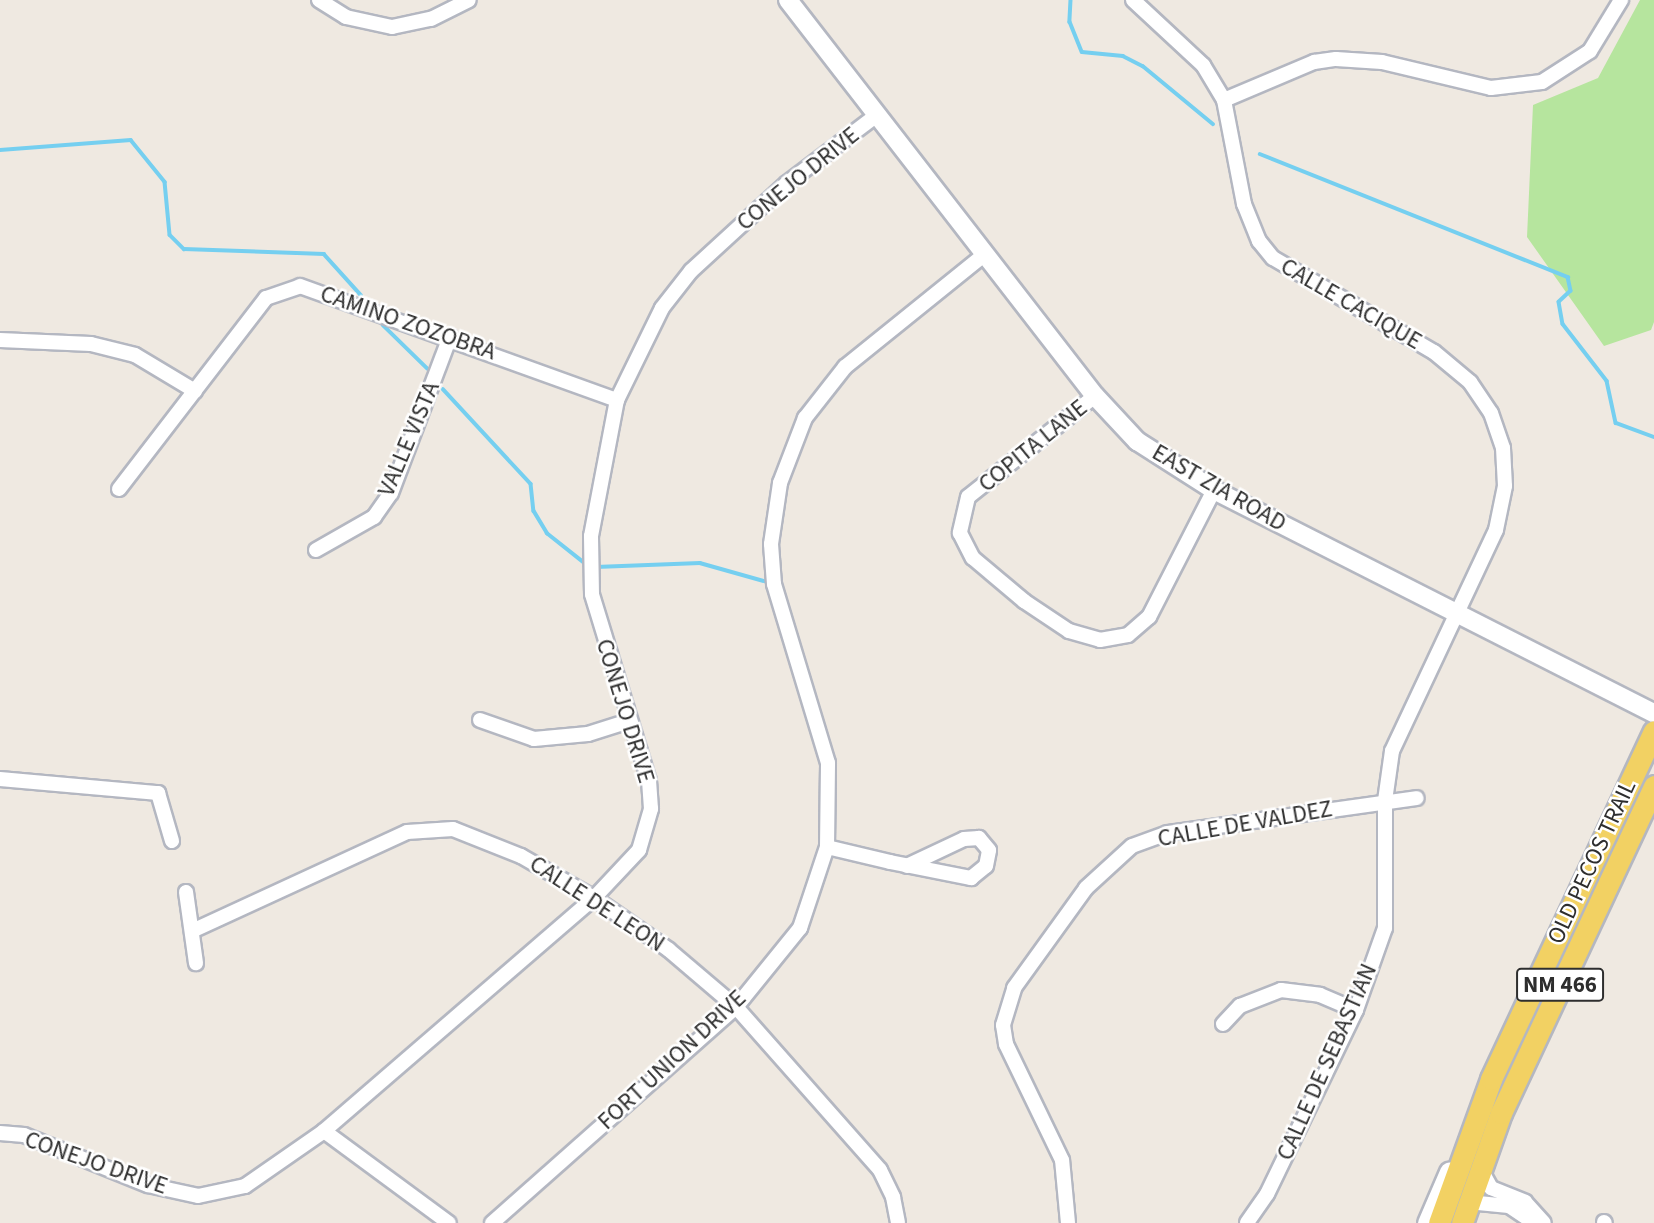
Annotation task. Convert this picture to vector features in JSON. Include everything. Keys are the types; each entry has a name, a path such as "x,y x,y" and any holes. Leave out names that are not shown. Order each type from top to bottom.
{"main road":[{"name":"OLD PECOS TRAIL","path":"1427,1223 1491,1079 1654,731"},
{"name":"OLD PECOS TRAIL","path":"1462,1223 1501,1113 1649,795"},
{"path":"1468,1202 1461,1181 1491,1079"},
{"name":"NM 466","path":"1439,1223 1467,1137"}],"street":[{"path":"319,0 346,17 392,27 431,19 469,0"},
{"name":"EAST ZIA ROAD","path":"788,0 1095,396 1157,456 1214,490 1654,713"},
{"name":"CALLE CACIQUE","path":"1133,0 1203,65 1224,100 1244,204 1259,241 1273,258 1434,352 1470,382 1494,418 1503,448 1505,486 1496,530 1456,615"},
{"path":"1224,100 1314,62 1336,59 1382,62 1490,88 1542,82 1590,51 1621,0"},
{"name":"CONEJO DRIVE","path":"0,1133 24,1135 148,1185 198,1196 245,1186 324,1131 594,898 639,850 651,808 649,781 598,623 591,567 600,476 617,400 662,308 691,271 787,183 877,115"},
{"name":"FORT UNION DRIVE","path":"492,1223 736,1007 800,928 827,847 828,763 785,631 772,573 771,544 780,483 805,418 845,367 985,254"},
{"name":"CAMINO ZOZOBRA","path":"119,489 266,298 300,286 450,337 617,400"},
{"name":"VALLE VISTA","path":"316,550 373,517 391,493 450,337"},
{"path":"0,340 91,344 135,355 195,391"},
{"name":"COPITA LANE","path":"1095,396 968,498 960,533 973,558 1024,601 1069,631 1100,640 1128,635 1149,617 1214,490"},
{"name":"CALLE DE SEBASTIAN","path":"1247,1223 1266,1194 1356,1010 1385,928 1385,801 1392,751 1456,615"},
{"path":"480,720 534,738 588,734 629,721"},
{"path":"0,779 158,793 172,841"},
{"name":"CALLE DE VALDEZ","path":"1068,1223 1062,1160 1006,1044 1003,1025 1014,988 1086,888 1132,846 1168,833 1417,798"},
{"name":"CALLE DE LEON","path":"191,931 407,832 453,829 521,856 594,898 669,950 736,1007 880,1170 893,1197 898,1223"},
{"path":"827,847 907,866 971,878 986,866 989,850 979,838 964,839 907,866"},
{"path":"186,891 196,963"},
{"path":"1223,1024 1240,1006 1281,990 1320,995 1356,1010"},
{"path":"324,1131 449,1223"},
{"path":"1480,1168 1491,1188 1525,1202 1544,1223"},
{"path":"1468,1202 1509,1206 1534,1223"}],"green space":[{"path":"1640,0 1654,0 1654,322 1651,330 1604,346 1527,237 1533,105 1598,78"}],"waterway":[{"path":"1071,0 1070,22 1082,52 1123,56 1143,66 1213,124"},
{"path":"0,150 131,140 165,182 170,235 184,249 324,254 361,295"},
{"path":"1260,154 1568,277 1571,291 1559,302 1563,324 1607,381 1616,423 1654,437"},
{"path":"383,325 427,368"},
{"path":"443,389 531,484 534,511 547,533 586,564"},
{"path":"596,567 700,563 771,583"}]}
